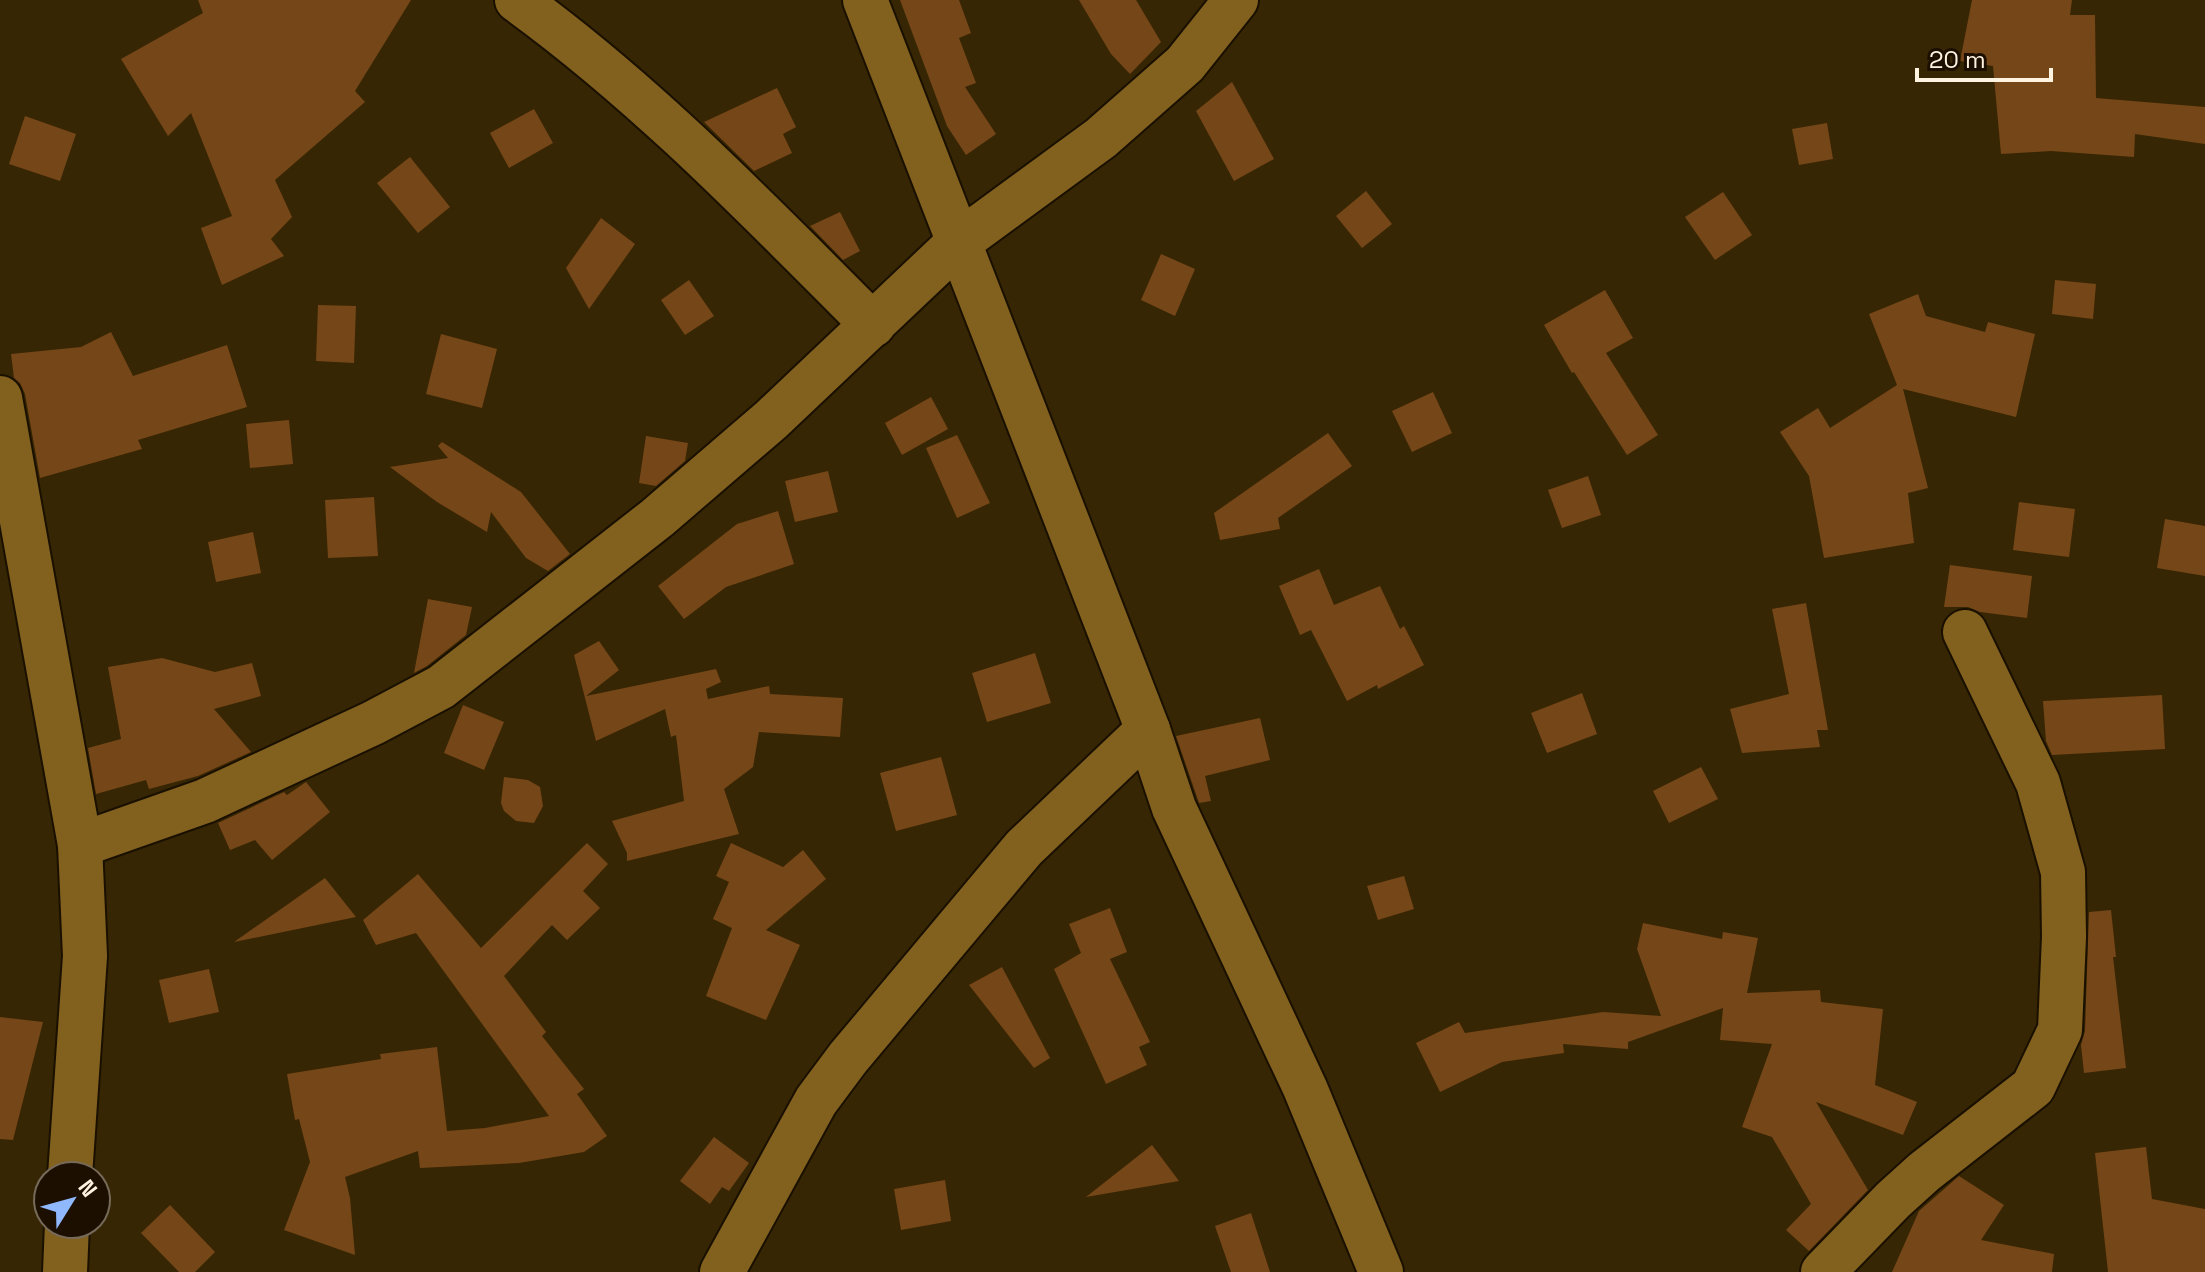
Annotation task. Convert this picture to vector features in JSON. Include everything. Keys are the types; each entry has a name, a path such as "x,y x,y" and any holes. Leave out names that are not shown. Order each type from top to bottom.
{"street":[{"path":"517,0 688,141 873,325"},
{"path":"865,0 1148,730 1174,808 1305,1088 1381,1272"},
{"path":"80,845 205,801 373,723 441,687 657,518 771,420 959,242 1101,138 1185,64 1236,0"},
{"path":"0,398 80,845 85,956 71,1160"},
{"path":"1823,1272 1924,1172 2033,1087 2060,1030 2063,872 2038,783 1965,632"},
{"path":"722,1272 816,1101 848,1058 1024,848 1148,730"},
{"path":"65,1272 66,1240"}],"building":[{"path":"198,0 411,0 355,91 365,102 275,180 292,217 271,239 284,256 222,285 201,228 232,216 191,113 168,136 121,59 203,13"},
{"path":"900,0 959,0 971,33 959,38 976,83 965,87 996,134 966,155 947,126"},
{"path":"1079,0 1136,0 1161,42 1130,74 1111,54"},
{"path":"1972,0 2072,0 2070,15 2095,15 2096,98 2205,107 2205,144 2135,134 2134,157 2051,151 2001,154 1993,66 1960,61"},
{"path":"1232,82 1274,159 1234,181 1196,111"},
{"path":"777,88 796,127 783,134 792,153 754,171 704,122"},
{"path":"534,109 553,143 509,168 490,133"},
{"path":"25,116 76,134 60,181 9,164"},
{"path":"1827,123 1833,159 1799,165 1792,129"},
{"path":"410,157 450,207 418,233 377,183"},
{"path":"1366,191 1392,224 1362,248 1336,216"},
{"path":"1723,192 1752,235 1715,260 1685,217"},
{"path":"840,212 860,251 843,260 810,226"},
{"path":"601,218 635,244 589,309 566,268"},
{"path":"1161,254 1195,269 1175,316 1141,300"},
{"path":"689,280 714,316 685,335 661,300"},
{"path":"2055,280 2096,284 2093,319 2052,314"},
{"path":"1605,290 1633,338 1606,353 1658,435 1627,455 1544,325"},
{"path":"1918,294 1926,316 1985,332 1988,322 2035,334 2016,417 1903,389 1928,488 1908,493 1914,543 1824,558 1809,476 1780,432 1818,408 1830,428 1897,385 1869,314"},
{"path":"318,305 356,306 354,363 316,361"},
{"path":"111,332 133,376 227,345 247,407 138,440 142,449 40,478 25,394 14,378 11,354 81,347"},
{"path":"441,334 497,349 482,408 426,394"},
{"path":"1433,392 1452,433 1412,452 1392,411"},
{"path":"931,397 948,429 902,455 885,423"},
{"path":"289,420 293,464 250,468 246,424"},
{"path":"1328,433 1352,466 1278,518 1280,529 1220,540 1214,513"},
{"path":"957,435 990,503 957,518 926,448"},
{"path":"646,436 688,443 685,461 656,486 639,483"},
{"path":"442,442 521,492 570,554 548,571 526,558 491,512 487,532 437,502 390,467 448,458 438,446"},
{"path":"828,471 838,512 795,522 785,481"},
{"path":"1588,476 1601,515 1562,528 1548,490"},
{"path":"374,497 378,556 328,558 325,500"},
{"path":"2019,502 2075,509 2069,557 2013,550"},
{"path":"778,511 794,564 726,587 684,619 658,586 737,524"},
{"path":"2165,519 2205,526 2205,576 2157,568"},
{"path":"253,532 261,573 216,582 208,542"},
{"path":"1950,565 2032,576 2027,618 1980,612 1968,607 1944,607"},
{"path":"1319,569 1334,605 1380,586 1400,629 1404,626 1424,665 1347,701 1311,630 1300,635 1279,586"},
{"path":"428,599 472,607 466,635 414,673"},
{"path":"1806,603 1828,730 1817,730 1820,747 1742,753 1730,709 1789,694 1772,609"},
{"path":"599,641 619,670 586,696 716,669 721,682 706,689 708,699 769,686 770,694 843,698 840,737 759,732 753,767 724,789 739,834 627,861 627,853 612,821 684,801 676,735 671,737 665,709 596,741 574,655"},
{"path":"1035,653 1051,703 987,722 972,673"},
{"path":"162,658 215,672 252,663 261,696 214,709 251,752 198,776 149,789 146,780 96,794 88,748 121,739 108,667"},
{"path":"1582,693 1597,734 1547,753 1531,713"},
{"path":"2162,695 2165,749 2052,755 2046,741 2043,701"},
{"path":"463,705 504,722 484,770 444,753"},
{"path":"1260,718 1270,760 1205,776 1211,801 1199,803 1176,736"},
{"path":"941,757 957,815 896,831 880,773"},
{"path":"1701,767 1718,799 1669,823 1653,791"},
{"path":"504,777 528,780 540,787 543,806 534,823 516,821 504,811 501,803"},
{"path":"306,782 330,812 272,860 255,840 230,850 218,823 284,792 287,795"},
{"path":"587,843 608,864 583,891 600,908 567,940 552,925 504,976 546,1032 542,1036 584,1089 577,1094 607,1136 584,1152 519,1163 420,1168 418,1151 345,1177 355,1255 284,1230 310,1162 299,1119 295,1120 287,1074 381,1059 380,1054 437,1047 447,1131 485,1128 549,1116 416,933 376,945 363,920 418,874 481,948"},
{"path":"731,843 783,867 803,850 826,879 766,930 800,945 766,1020 706,996 732,928 713,919 729,882 716,876"},
{"path":"1404,876 1414,909 1378,920 1367,886"},
{"path":"325,878 356,917 234,942"},
{"path":"1110,908 1127,952 1110,959 1150,1042 1139,1047 1147,1065 1106,1084 1054,969 1081,953 1069,924"},
{"path":"2111,910 2116,957 2113,957 2126,1068 2084,1073 2081,1045 2085,1031 2089,912"},
{"path":"1643,923 1722,939 1723,932 1758,938 1747,993 1820,990 1821,1002 1883,1009 1875,1085 1917,1102 1903,1135 1816,1102 1868,1190 1809,1251 1786,1230 1811,1204 1772,1137 1742,1127 1772,1044 1720,1040 1723,1008 1628,1042 1628,1049 1563,1044 1564,1053 1502,1062 1440,1092 1416,1043 1459,1022 1465,1033 1603,1012 1661,1016 1637,949"},
{"path":"1002,967 1050,1058 1034,1068 969,985"},
{"path":"209,969 219,1012 169,1023 159,980"},
{"path":"0,1017 43,1022 13,1140 0,1139"},
{"path":"714,1137 749,1163 729,1191 722,1187 710,1204 680,1181"},
{"path":"1152,1145 1179,1181 1086,1197"},
{"path":"2146,1147 2152,1199 2205,1209 2205,1272 2108,1272 2095,1153"},
{"path":"1959,1176 2004,1205 1981,1240 2054,1254 2052,1272 1892,1272 1919,1211"},
{"path":"945,1180 951,1221 901,1230 894,1189"},
{"path":"170,1205 215,1252 195,1272 179,1272 141,1233"},
{"path":"1251,1213 1270,1272 1231,1272 1215,1226"}]}
